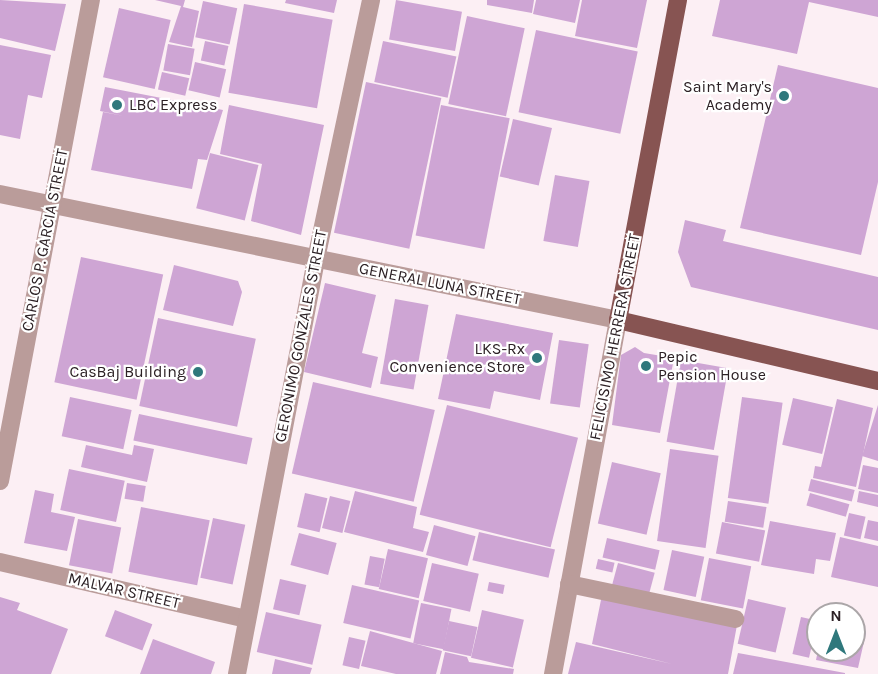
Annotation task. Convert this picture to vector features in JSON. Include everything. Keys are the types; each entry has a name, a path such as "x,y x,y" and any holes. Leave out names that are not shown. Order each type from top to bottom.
{"main road":[{"name":"FELICISIMO HERRERA STREET","path":"618,320 678,0"},
{"name":"GENERAL LUNA STREET","path":"618,320 878,381"}],"street":[{"name":"CARLOS P. GARCIA STREET","path":"0,481 92,0"},
{"name":"GERONIMO GONZALES STREET","path":"237,674 316,260 371,0"},
{"name":"GENERAL LUNA STREET","path":"0,194 618,320"},
{"name":"FELICISIMO HERRERA STREET","path":"553,674 618,320"},
{"name":"MALVAR STREET","path":"0,562 247,619"},
{"path":"569,584 735,619"}],"building":[{"path":"0,0 66,4 55,51 0,38"},
{"path":"155,0 185,0 183,7 199,11 192,47 169,42 181,6"},
{"path":"286,0 337,0 334,13 285,3"},
{"path":"396,0 462,12 455,51 389,39"},
{"path":"487,0 534,0 532,13 487,5"},
{"path":"536,0 580,0 575,23 533,14"},
{"path":"582,0 647,0 637,48 575,36"},
{"path":"720,0 878,0 878,17 809,2 797,54 712,36"},
{"path":"203,1 237,8 230,44 195,37"},
{"path":"244,4 333,20 317,108 228,93"},
{"path":"119,8 171,20 155,89 103,77"},
{"path":"467,16 525,28 506,116 448,104"},
{"path":"536,30 638,52 620,134 519,112"},
{"path":"205,41 228,46 224,66 201,61"},
{"path":"383,41 456,57 448,98 374,82"},
{"path":"168,44 195,49 190,75 163,71"},
{"path":"0,45 51,55 42,98 28,95 20,139 0,135"},
{"path":"195,62 226,69 220,97 188,90"},
{"path":"778,65 878,88 878,182 861,255 740,228"},
{"path":"162,72 189,78 185,96 158,90"},
{"path":"366,82 441,98 409,249 334,233"},
{"path":"105,87 223,110 207,160 198,159 192,189 91,170 103,112 124,116 100,111"},
{"path":"229,105 324,125 301,235 251,221 262,164 220,154"},
{"path":"441,105 510,118 484,249 416,236"},
{"path":"513,119 552,128 539,185 500,176"},
{"path":"210,153 259,165 245,220 196,208"},
{"path":"555,175 589,181 578,247 543,241"},
{"path":"685,220 726,230 723,241 878,277 878,330 691,287 678,252"},
{"path":"81,257 163,274 137,400 54,382"},
{"path":"174,265 238,281 242,292 233,326 163,310"},
{"path":"325,283 376,295 362,353 378,357 371,388 304,372"},
{"path":"395,299 428,305 414,390 380,384"},
{"path":"456,314 553,333 540,400 494,391 490,409 438,399"},
{"name":"CasBaj Building","path":"158,318 256,339 237,427 139,406"},
{"path":"559,340 589,344 580,408 550,403"},
{"path":"635,347 644,353 674,358 660,433 612,425 621,355"},
{"path":"681,360 728,368 714,450 667,442"},
{"path":"313,382 435,410 414,502 292,474"},
{"path":"70,397 132,410 123,449 62,436"},
{"path":"742,397 783,403 768,504 728,498"},
{"path":"793,398 833,407 822,454 782,445"},
{"path":"837,399 873,408 856,487 813,478 815,466 821,467"},
{"path":"447,405 578,438 551,547 420,515"},
{"path":"878,405 878,461 862,456"},
{"path":"139,414 252,438 247,465 133,440"},
{"path":"86,445 132,455 134,445 154,449 147,482 81,467"},
{"path":"670,449 719,456 706,548 657,541"},
{"path":"612,462 661,473 647,535 598,523"},
{"path":"863,465 878,468 878,493 858,489"},
{"path":"69,469 125,481 116,522 60,510"},
{"path":"811,479 855,490 852,502 808,491"},
{"path":"127,483 146,486 143,502 124,499"},
{"path":"35,490 54,494 51,512 75,517 67,551 24,543"},
{"path":"355,491 417,507 413,528 429,532 423,552 344,532"},
{"path":"859,491 878,495 878,507 857,502"},
{"path":"305,493 327,498 320,532 297,527"},
{"path":"810,493 849,504 846,517 806,505"},
{"path":"330,496 350,501 342,533 322,528"},
{"path":"728,501 767,507 763,528 725,522"},
{"path":"141,507 210,520 197,585 128,572"},
{"path":"849,513 866,517 860,539 844,535"},
{"path":"213,518 245,525 233,585 200,578"},
{"path":"78,519 121,527 112,574 69,565"},
{"path":"868,520 878,522 878,541 864,538"},
{"path":"770,521 836,533 830,561 816,559 814,574 761,565"},
{"path":"722,522 765,530 759,562 716,553"},
{"path":"434,525 476,536 468,566 426,555"},
{"path":"479,532 555,550 548,578 472,560"},
{"path":"299,533 337,543 328,575 290,565"},
{"path":"840,537 878,546 878,587 831,577"},
{"path":"607,538 660,550 655,570 603,557"},
{"path":"388,549 428,558 419,598 379,589"},
{"path":"672,550 704,557 696,597 663,590"},
{"path":"370,556 385,559 379,587 364,584"},
{"path":"709,558 751,566 743,608 701,600"},
{"path":"598,559 615,563 612,573 596,569"},
{"path":"432,563 479,574 470,612 423,601"},
{"path":"618,563 655,573 648,598 611,588"},
{"path":"280,579 306,585 299,615 273,609"},
{"path":"489,582 505,585 503,594 487,591"},
{"path":"352,585 419,601 410,639 343,623"},
{"path":"602,595 737,625 728,674 568,674 576,642 672,664 592,644"},
{"path":"0,597 20,603 17,610 68,629 51,674 0,674"},
{"path":"748,599 786,608 776,653 738,644"},
{"path":"421,603 451,609 444,649 413,643"},
{"path":"115,610 152,624 142,650 105,636"},
{"path":"482,610 524,620 513,667 471,658"},
{"path":"266,612 322,625 312,665 257,652"},
{"path":"801,617 806,618 806,657 792,654"},
{"path":"449,621 477,627 471,656 443,650"},
{"path":"370,631 442,651 436,674 396,674 361,666"},
{"path":"349,637 366,641 359,669 342,665"},
{"path":"153,639 215,662 211,674 140,674"},
{"path":"445,652 467,657 469,662 514,669 513,674 440,674"},
{"path":"738,653 845,673 845,674 733,674"},
{"path":"275,659 312,668 310,674 272,674"},
{"path":"826,662 859,662 858,668"}],"place":[{"name":"Saint Mary's Academy","path":"784,96"},
{"name":"LBC Express","path":"117,105"},
{"name":"LKS-Rx Convenience Store","path":"537,358"},
{"name":"Pepic Pension House","path":"646,366"},
{"name":"CasBaj Building","path":"198,372"}]}
